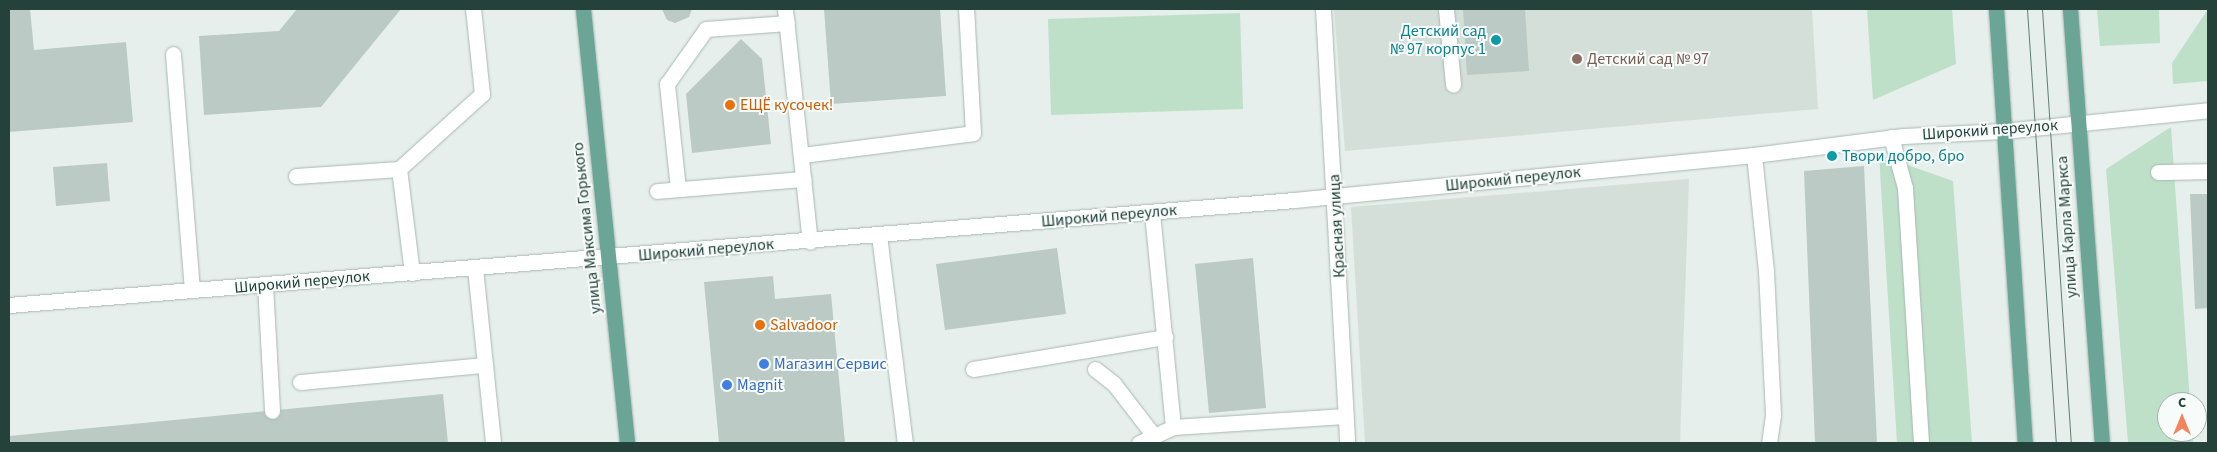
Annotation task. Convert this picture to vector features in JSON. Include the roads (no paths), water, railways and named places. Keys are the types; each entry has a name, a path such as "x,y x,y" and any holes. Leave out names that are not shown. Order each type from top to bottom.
{"main road":[{"name":"улица Максима Горького","path":"583,9 627,443"},
{"path":"1996,9 2026,443"},
{"name":"улица Карла Маркса","path":"2070,9 2102,443"}],"street":[{"path":"296,176 398,168 482,94 474,9"},
{"path":"802,155 973,133 966,9"},
{"name":"Красная улица","path":"1323,9 1336,196 1346,443"},
{"path":"1446,9 1453,85"},
{"path":"678,189 667,84 706,29 786,16 810,242"},
{"path":"173,54 192,290"},
{"name":"Широкий переулок","path":"9,306 810,242 1336,196 1754,155 1891,137 2003,131 2208,110"},
{"path":"1891,137 1906,188 1921,443"},
{"path":"1754,155 1766,271 1773,415 1769,443"},
{"path":"398,168 412,273"},
{"path":"2158,172 2208,171"},
{"path":"657,191 804,179"},
{"path":"1152,212 1173,427"},
{"path":"879,235 905,443"},
{"path":"474,268 493,443"},
{"path":"265,285 272,410"},
{"path":"973,369 1164,337"},
{"path":"300,382 485,365"},
{"path":"1095,369 1114,384 1154,436"},
{"path":"1139,443 1173,427 1345,416"}],"tram line":[{"path":"2027,9 2056,443"},
{"path":"2042,9 2071,443"}],"place":[{"name":"Детский сад № 97 корпус 1","path":"1496,40"},
{"name":"Детский сад № 97","path":"1577,59"},
{"name":"ЕЩЁ кусочек!","path":"730,105"},
{"name":"Твори добро, бро","path":"1832,156"},
{"name":"Salvadoor","path":"760,325"},
{"name":"Магазин Сервис","path":"764,364"},
{"name":"Magnit","path":"727,385"}]}
